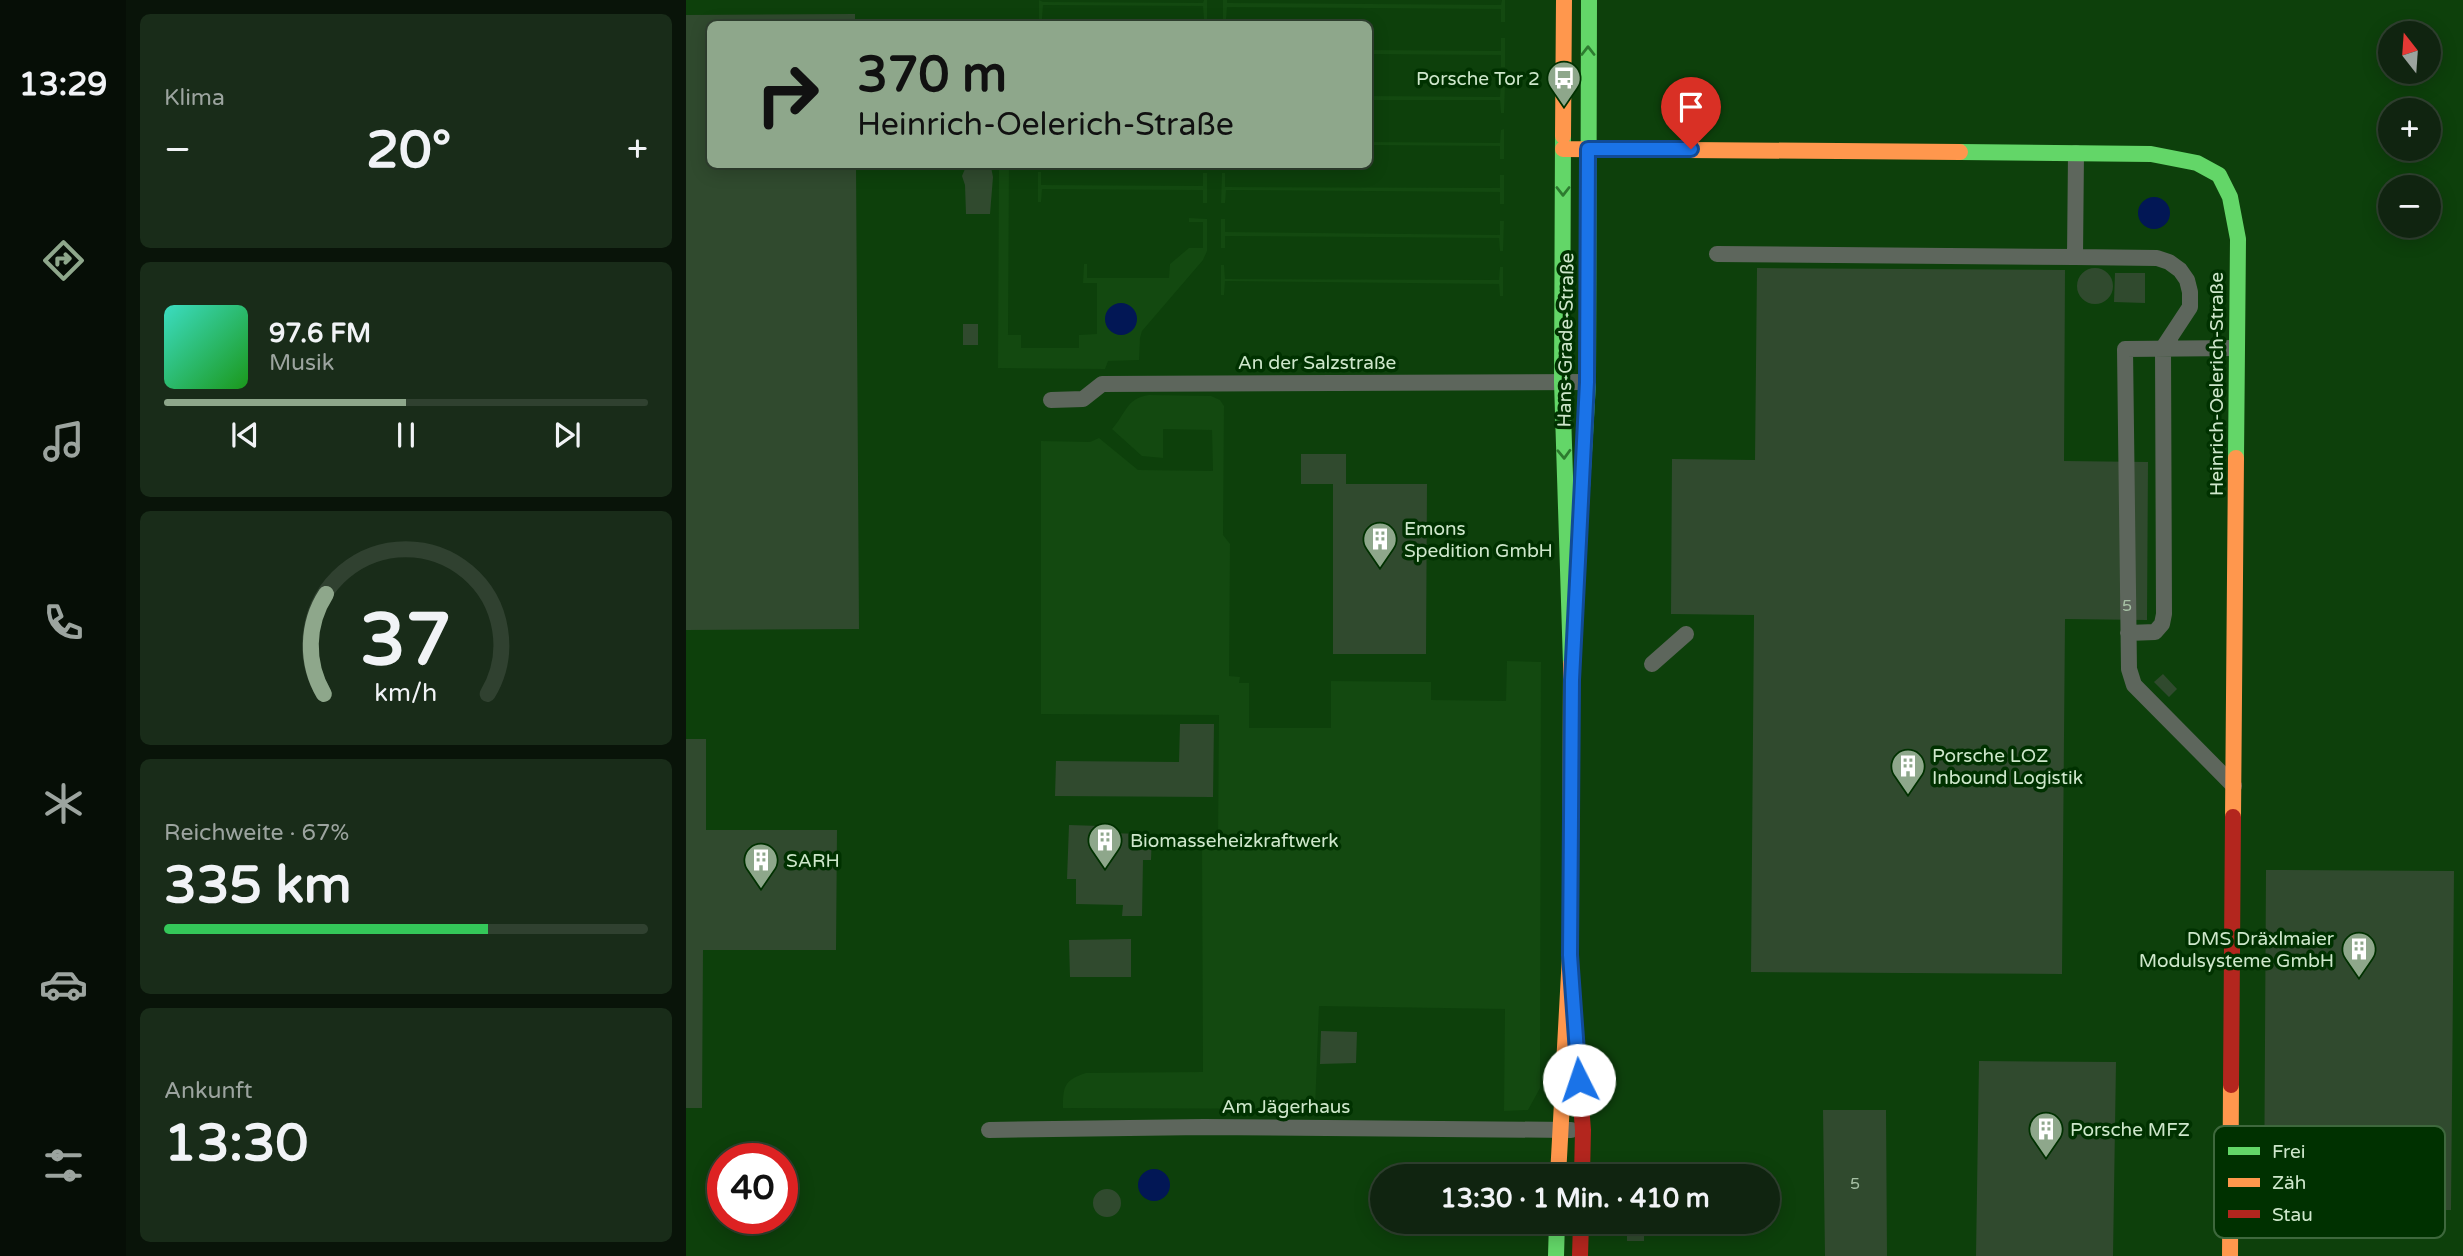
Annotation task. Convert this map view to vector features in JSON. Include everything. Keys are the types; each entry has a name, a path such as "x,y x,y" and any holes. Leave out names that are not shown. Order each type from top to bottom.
{"street":[{"name":"Hans-Grade-Straße","path":"1558,1164 1570,955 1572,680 1562,382 1564,0"},
{"name":"Hans-Grade-Straße","path":"1572,680 1587,382 1589,0"},
{"name":"Heinrich-Oelerich-Straße","path":"1563,149 2151,155 2190,160 2219,175 2233,205 2238,239 2231,1126"},
{"path":"2075,257 2076,153"},
{"path":"1717,254 2157,258 2169,262 2179,270 2187,280 2190,307 2163,348 2164,614 2162,624 2155,632 2128,633"},
{"path":"2234,786 2134,685 2129,669 2124,349 2237,348"},
{"name":"An der Salzstraße","path":"1051,400 1083,399 1102,384 1587,382"},
{"path":"1652,664 1686,634"},
{"name":"Hans-Grade-Straße","path":"1570,955 1583,1130 1582,1164"},
{"name":"Am Jägerhaus","path":"989,1130 1204,1127 1583,1130"},
{"path":"1556,1256 1557,1234"},
{"path":"1580,1256 1581,1234"},
{"name":"Heinrich-Oelerich-Straße","path":"2230,1238 2230,1256"}],"shaded area":[{"path":"686,0 2463,0 2463,1256 686,1256"},
{"path":"1039,0 1203,3 1207,0 1207,20 1204,20 1203,6 1043,5 1042,19 1039,19"},
{"path":"1223,0 1227,0 1227,3 1501,5 1502,0 1505,0 1505,22 1501,22 1501,9 1227,7 1226,20 1223,20"},
{"path":"1501,38 1505,38 1505,67 1501,67 1501,55 1372,54 1372,50 1501,51"},
{"path":"1501,84 1505,84 1504,113 1501,113 1500,100 1372,100 1372,96 1500,97"},
{"path":"1504,129 1504,159 1500,159 1500,146 1372,145 1372,142 1500,143 1501,130"},
{"path":"999,168 1009,168 1008,335 1021,335 1021,348 1079,348 1079,335 1097,334 1097,283 1083,283 1084,264 1087,264 1087,278 1169,278 1170,264 1189,248 1203,248 1203,222 1189,222 1189,218 1207,219 1207,251 1203,260 1142,331 1139,360 1108,361 1105,369 998,368"},
{"path":"1038,172 1041,172 1041,185 1203,186 1203,173 1207,173 1207,203 1203,203 1203,190 1042,189 1041,202 1038,202"},
{"path":"1222,173 1225,173 1225,187 1500,188 1500,175 1504,175 1504,204 1500,204 1500,192 1226,190 1225,203 1221,203"},
{"path":"2154,197 2165,202 2170,213 2165,224 2154,229 2143,224 2138,213 2143,202"},
{"path":"1221,219 1225,219 1225,232 1500,235 1500,221 1504,221 1503,251 1500,251 1499,238 1225,236 1225,248 1221,248"},
{"path":"1221,265 1224,265 1225,279 1499,280 1500,267 1503,267 1503,296 1500,296 1499,284 1225,281 1224,295 1221,295"},
{"path":"1121,303 1132,308 1137,319 1132,330 1121,335 1110,330 1105,319 1110,308"},
{"path":"1149,395 1211,396 1220,400 1224,406 1223,535 1230,544 1229,676 1240,677 1239,683 1249,683 1249,728 1331,728 1331,681 1431,682 1431,700 1506,701 1507,661 1541,662 1540,1088 1528,1110 1504,1111 1505,1009 1319,1006 1315,1109 1063,1108 1066,1085 1073,1078 1086,1073 1203,1072 1202,842 1218,841 1219,715 1041,714 1041,441 1090,442 1099,438 1138,470 1213,471 1212,430 1163,429 1163,458 1142,456 1112,429 1135,399"},
{"path":"1154,1169 1165,1174 1170,1185 1165,1196 1154,1201 1143,1196 1138,1185 1143,1174"}],"building":[{"path":"855,14 855,21 707,21 707,168 856,168 859,629 686,630 686,15"},
{"path":"965,168 991,168 990,214 966,214 962,176"},
{"name":"Porsche LOZ Inbound Logistik","path":"1757,268 2065,270 2064,461 2148,462 2147,620 2065,619 2062,974 1751,972 1754,615 1671,614 1672,459 1755,460"},
{"path":"2095,268 2108,273 2113,286 2108,299 2095,304 2082,299 2077,286 2082,273"},
{"path":"2115,273 2145,273 2145,303 2114,302"},
{"path":"963,324 978,324 978,345 963,345"},
{"name":"Emons Spedition GmbH","path":"1301,454 1346,454 1346,484 1427,484 1426,654 1333,654 1333,484 1301,484"},
{"path":"2163,674 2177,689 2169,697 2154,682"},
{"path":"1180,724 1214,724 1213,797 1055,796 1056,761 1179,762"},
{"name":"SARH","path":"686,739 706,739 706,830 837,830 836,950 703,950 702,1108 686,1108"},
{"name":"Biomasseheizkraftwerk","path":"1069,825 1100,826 1100,833 1152,834 1151,860 1143,860 1142,916 1122,916 1123,905 1076,904 1076,879 1067,879"},
{"name":"DMS Dräxlmaier Modulsysteme GmbH","path":"2266,870 2454,871 2451,1210 2445,1210 2445,1126 2264,1126"},
{"path":"1131,939 1131,977 1070,977 1069,940"},
{"path":"1321,1031 1357,1032 1356,1063 1320,1064"},
{"name":"Porsche MFZ","path":"1979,1061 2116,1062 2113,1256 1976,1256"},
{"path":"1823,1110 1886,1110 1887,1256 1825,1256"},
{"path":"1107,1189 1117,1193 1121,1203 1117,1213 1107,1217 1097,1213 1093,1203 1097,1193"},
{"path":"1627,1234 1644,1234 1644,1241 1627,1241"}],"traffic: fast":[{"path":"1580,523 1588,382 1589,0"},
{"path":"1563,136 1562,382 1571,664"},
{"path":"1960,152 2151,154 2197,163 2219,175 2230,197 2238,239 2236,458"},
{"path":"1556,1256 1557,1234"}],"traffic: slow":[{"path":"1563,136 1564,0"},
{"path":"1563,149 1960,152"},
{"path":"2233,817 2236,458"},
{"path":"1559,1164 1570,955 1571,664"},
{"path":"2231,1085 2231,1126"},
{"path":"2230,1238 2230,1256"}],"traffic: jam":[{"path":"2231,1085 2233,817"},
{"path":"1576,1042 1583,1130 1582,1164"},
{"path":"1580,1256 1581,1234"}],"place":[{"name":"Porsche Tor 2","path":"1564,108"},
{"name":"Emons Spedition GmbH","path":"1380,569"},
{"name":"Porsche LOZ Inbound Logistik","path":"1908,796"},
{"name":"Biomasseheizkraftwerk","path":"1105,870"},
{"name":"SARH","path":"761,890"},
{"name":"DMS Dräxlmaier Modulsysteme GmbH","path":"2359,979"},
{"name":"Porsche MFZ","path":"2046,1159"}],"route":[{"path":"1579,1080 1570,955 1572,680 1587,382 1588,149 1691,149"}]}
